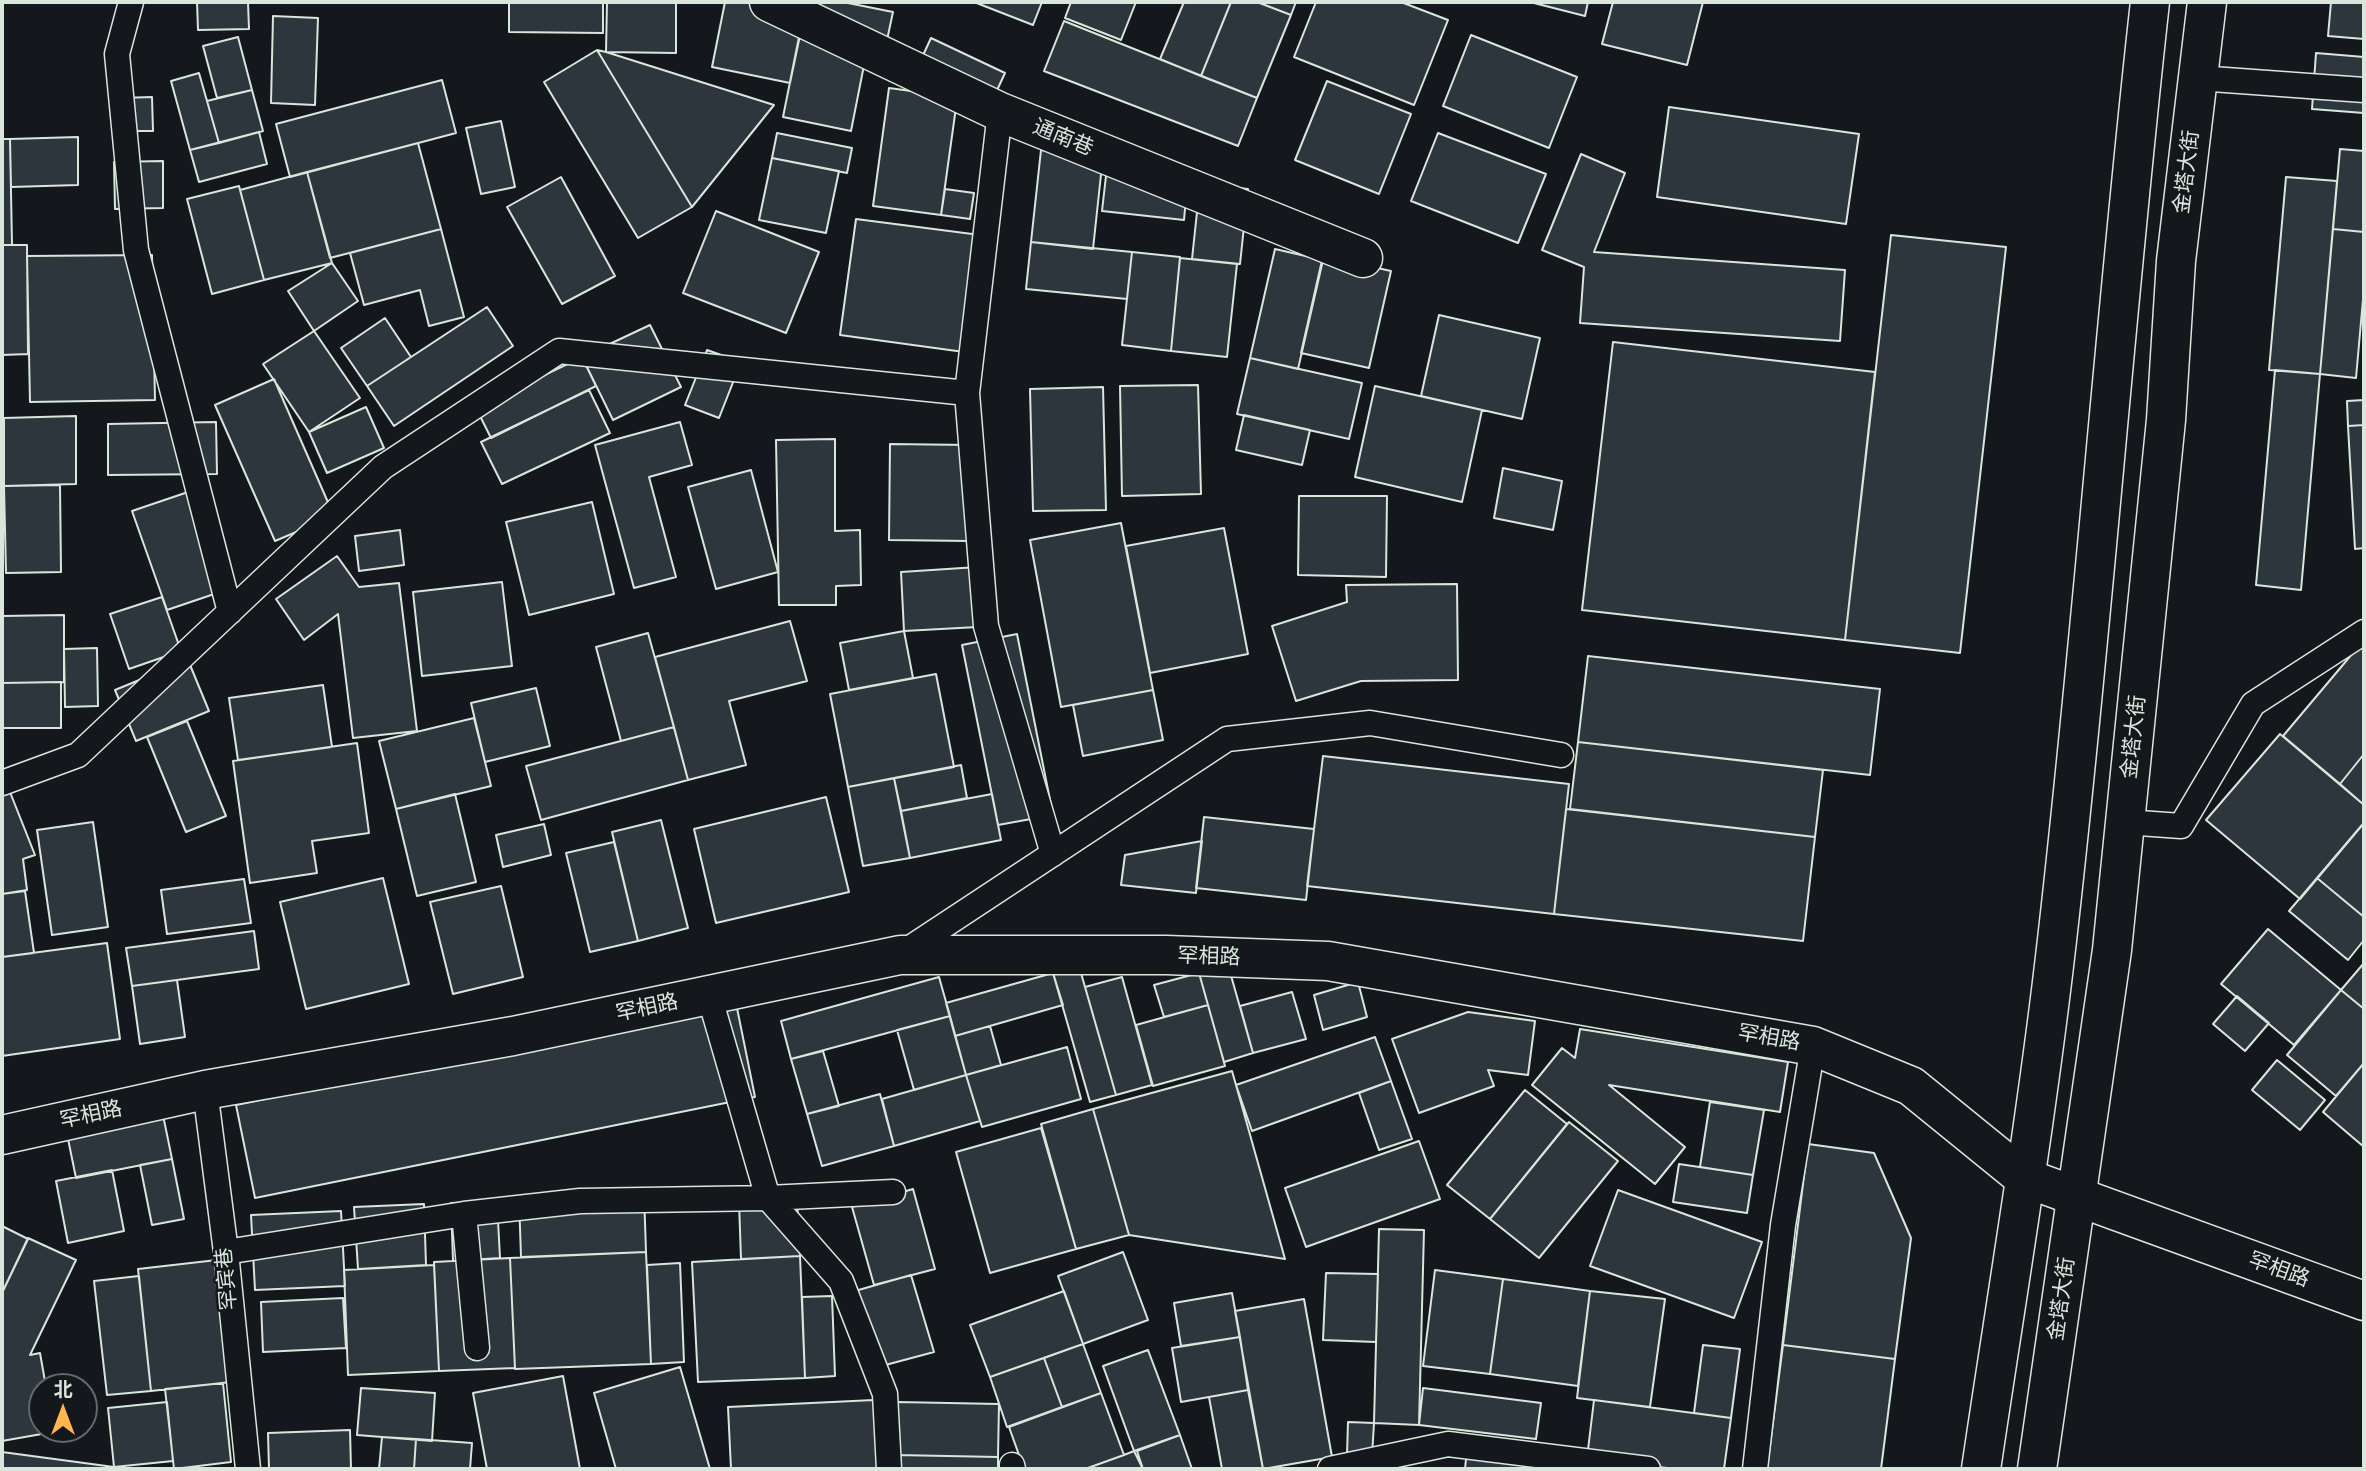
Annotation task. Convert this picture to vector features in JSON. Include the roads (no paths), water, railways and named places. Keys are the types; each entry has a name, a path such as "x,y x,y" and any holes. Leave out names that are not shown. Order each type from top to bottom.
{"street":[{"name":"通南巷","path":"769,2 1000,113 1363,258"},
{"path":"1982,1469 2057,944 2111,415 2122,256 2150,2"},
{"name":"金塔大街","path":"2037,1469 2112,950 2166,420 2176,261 2207,2"},
{"name":"罕相路","path":"2,1135 205,1090 513,1036 900,955 1166,956 1328,961 1813,1046 1911,1086 2023,1177 2364,1301"}],"lane":[{"path":"131,2 117,54 136,250 230,612"},
{"path":"2198,78 2364,90"},
{"path":"1000,113 967,393 986,626 1053,854"},
{"path":"2,783 78,755 383,467 559,351 967,393"},
{"path":"2125,822 2181,826 2253,704 2364,632"},
{"path":"900,955 1227,739 1370,723 1561,755"},
{"path":"709,995 768,1198 841,1281 885,1394 889,1469"},
{"path":"1755,1469 1783,1225 1813,1046"},
{"name":"罕宾巷","path":"205,1090 226,1252 248,1469"},
{"path":"226,1252 464,1214 580,1201 768,1198 893,1192"},
{"path":"464,1214 477,1348"},
{"path":"1330,1469 1448,1444 1648,1469"}]}
